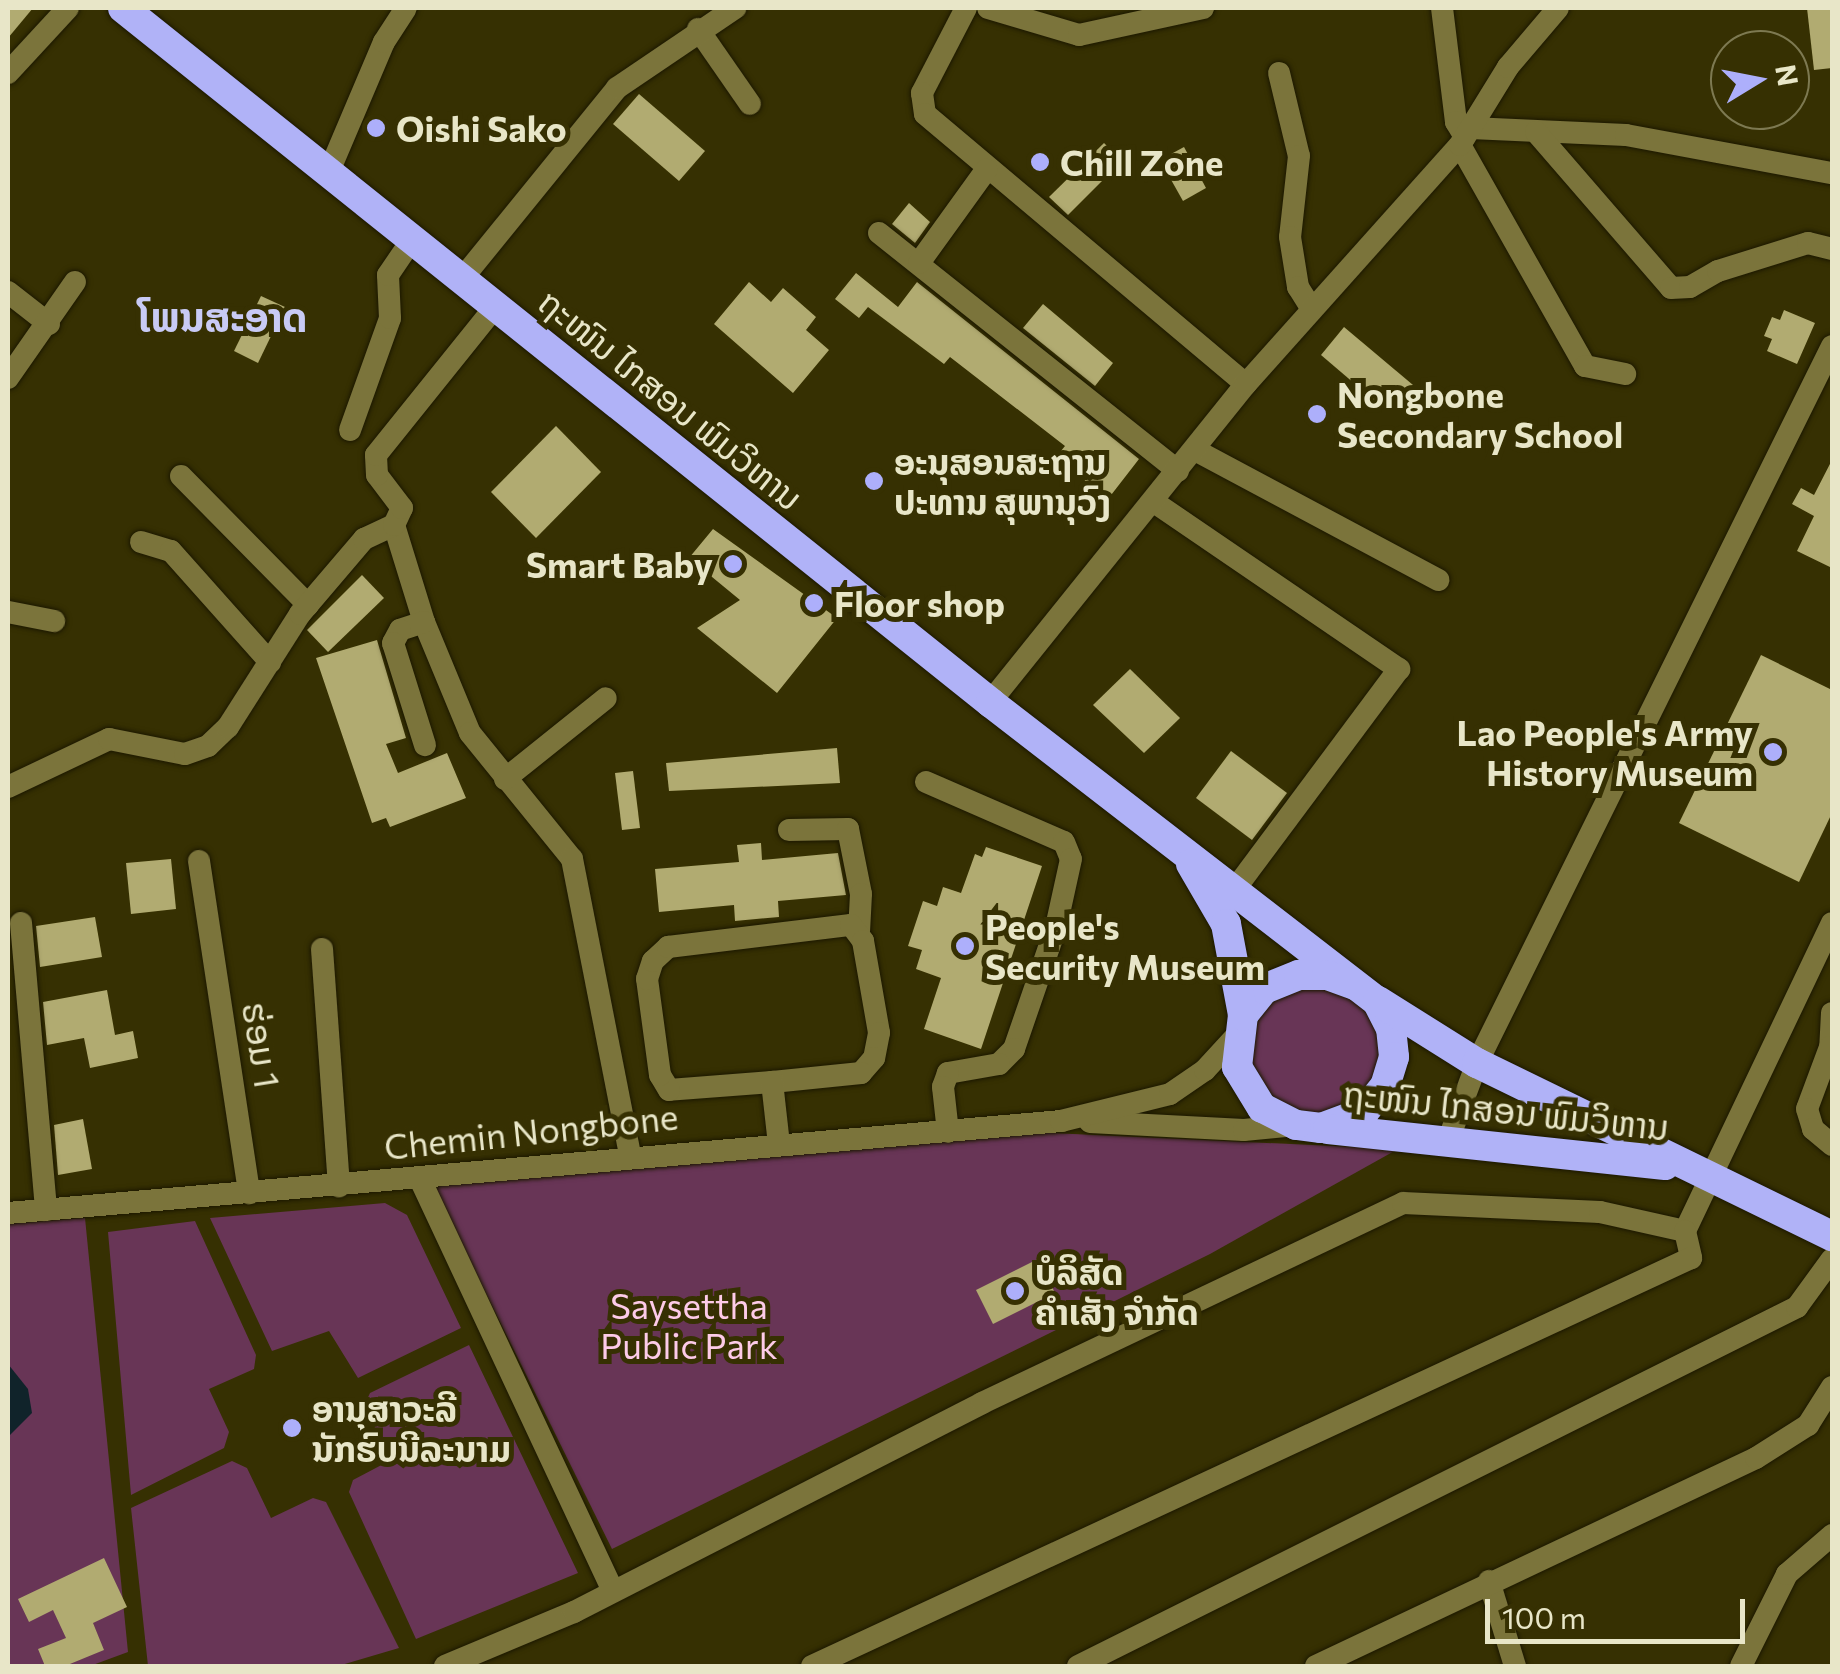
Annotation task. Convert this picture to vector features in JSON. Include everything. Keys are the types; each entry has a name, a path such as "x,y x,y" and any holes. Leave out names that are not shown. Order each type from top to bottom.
{"highway":[{"name":"ຖະໜົນ ໄກສອນ ພົມວິຫານ","path":"124,8 992,703 1177,842 1366,993 1477,1064 1695,1173 1832,1236"},
{"name":"ຖະໜົນ ໄກສອນ ພົມວິຫານ","path":"146,8 333,162 999,691 1148,804 1177,842 1226,924 1240,1024"},
{"path":"1299,975 1326,975 1366,993 1392,1042 1385,1086 1364,1112 1308,1126 1248,1092 1238,1067 1240,1024 1264,989 1299,975"},
{"name":"ຖະໜົນ ໄກສອນ ພົມວິຫານ","path":"1308,1126 1448,1138 1695,1173"}],"street":[{"path":"8,73 68,8"},
{"path":"333,162 384,42 406,8"},
{"path":"470,269 617,88 736,8"},
{"path":"966,8 922,104 986,170 1246,384"},
{"path":"988,8 1063,33 1134,17 1203,8"},
{"path":"1442,8 1456,122 1585,366 1625,374"},
{"path":"999,691 1246,384 1466,136 1508,67 1558,8"},
{"path":"698,30 750,104"},
{"path":"1278,73 1300,156 1290,237 1298,286 1310,308"},
{"path":"1466,136 1536,132 1626,135 1832,173"},
{"path":"1536,132 1671,288 1690,288 1718,271 1808,242 1832,249"},
{"path":"920,263 986,170"},
{"path":"880,234 1178,472"},
{"path":"350,430 390,318 388,275 411,241"},
{"path":"8,378 76,282"},
{"path":"8,292 48,324"},
{"path":"8,787 109,739 170,754 199,751 228,726 308,605 364,539 394,525 402,508 377,475 376,455 495,307"},
{"path":"1448,1138 1477,1064 1832,346"},
{"path":"1195,450 1368,537 1438,580"},
{"path":"180,476 308,605"},
{"path":"1154,502 1400,668 1234,890"},
{"path":"394,525 424,622 470,734 561,842 578,878 630,1154"},
{"path":"141,542 171,551 270,662"},
{"path":"8,612 54,621"},
{"path":"424,622 400,630 393,642 425,745"},
{"path":"505,779 606,698"},
{"path":"926,782 1064,842 1071,859 1056,926 1014,1048 999,1064 948,1074 942,1087 947,1139"},
{"path":"789,830 848,828 862,894 858,930 879,1033 874,1058 861,1073 670,1090 660,1076 650,998 652,961 668,947 851,925 858,930"},
{"name":"ຮ່ອມ 1","path":"199,860 249,1193"},
{"path":"21,923 46,1210"},
{"path":"812,1666 1691,1258 1686,1232 1695,1173 1832,923"},
{"path":"322,949 339,1186"},
{"path":"1832,1013 1830,1046 1807,1109 1813,1128 1832,1145"},
{"path":"1061,1121 1170,1094 1205,1070 1240,1024"},
{"path":"772,1082 779,1144"},
{"path":"1061,1121 1244,1130 1308,1126"},
{"name":"Chemin Nongbone","path":"8,1213 420,1179 630,1154 947,1139 1014,1132 1061,1121"},
{"path":"420,1179 612,1590"},
{"path":"444,1666 612,1590 1403,1203 1600,1212 1686,1232"},
{"path":"1078,1666 1796,1307 1832,1259"},
{"path":"1316,1666 1756,1458 1808,1425 1832,1387"},
{"path":"1743,1666 1787,1574 1832,1535"},
{"path":"1489,1581 1516,1666"}],"green space":[{"path":"1300,980 1373,1004 1389,1055 1360,1110 1294,1119 1243,1069 1246,1017"},
{"name":"Saysettha Public Park","path":"1030,1132 1398,1149 1210,1254 612,1549 433,1186"},
{"path":"385,1203 407,1215 461,1328 358,1378 329,1331 272,1351 210,1218"},
{"path":"85,1218 128,1652 90,1666 8,1666 8,1224"},
{"path":"195,1221 256,1355 254,1369 209,1389 229,1432 224,1448 131,1495 108,1232"},
{"path":"469,1345 578,1573 416,1639 349,1492 353,1480 391,1460 364,1406 370,1393"},
{"path":"232,1461 247,1468 271,1518 313,1498 326,1502 399,1648 338,1666 148,1666 131,1508"}],"water":[{"path":"8,1364 28,1389 32,1413 8,1437"}],"building":[{"path":"8,8 33,8 8,38"},
{"path":"1807,8 1832,8 1832,68 1814,70"},
{"path":"639,94 705,151 679,181 613,124"},
{"path":"1104,143 1122,161 1068,215 1049,197"},
{"path":"1184,147 1206,188 1183,201 1160,160"},
{"path":"909,203 930,222 915,243 892,224"},
{"path":"856,273 898,307 917,282 1139,459 1108,499 1056,457 1065,446 950,357 944,364 868,307 859,318 835,299"},
{"path":"749,282 771,302 783,288 816,317 806,330 829,350 793,393 714,324"},
{"path":"261,296 285,307 258,363 234,351"},
{"path":"1043,304 1113,363 1095,386 1023,328"},
{"path":"1784,310 1815,323 1797,364 1767,351 1772,339 1764,336 1772,317 1780,320"},
{"path":"1344,327 1413,385 1389,413 1321,355"},
{"path":"556,426 601,472 536,538 491,492"},
{"path":"1832,460 1832,568 1797,551 1814,516 1792,504 1801,488 1814,495"},
{"path":"713,529 837,618 777,693 697,628 740,600 689,558"},
{"path":"362,575 384,598 328,652 307,630"},
{"path":"377,640 406,738 386,744 398,773 447,753 466,798 390,827 386,818 372,823 316,658"},
{"name":"Lao People's Army History Museum","path":"1761,655 1832,690 1832,813 1799,882 1679,823"},
{"path":"1130,669 1180,718 1144,753 1093,705"},
{"path":"837,748 840,783 669,791 666,763"},
{"path":"1231,751 1287,793 1252,840 1196,798"},
{"path":"633,771 640,828 622,830 615,773"},
{"path":"761,843 762,860 838,853 846,895 778,901 779,917 735,921 734,905 659,912 655,869 739,862 737,845"},
{"path":"986,847 1042,866 981,1049 924,1029 941,978 916,969 922,950 908,946 923,901 937,906 943,887 961,893 975,854 982,857"},
{"path":"171,859 176,909 131,914 126,863"},
{"path":"95,917 102,957 40,967 36,926"},
{"path":"107,990 115,1035 133,1031 138,1058 90,1068 84,1038 47,1045 43,1002"},
{"path":"83,1119 92,1169 58,1175 54,1125"},
{"name":"ບໍລິສັດ ຄຳເສັງ ຈຳກັດ","path":"1038,1259 1055,1293 993,1324 976,1290"},
{"path":"104,1558 127,1607 93,1623 104,1650 65,1666 45,1666 38,1649 66,1638 53,1610 29,1622 18,1599"}],"place":[{"name":"Oishi Sako","path":"376,128"},
{"name":"Chill Zone","path":"1040,162"},
{"name":"Nongbone Secondary School","path":"1317,414"},
{"name":"ອະນຸສອນສະຖານ ປະທານ ສຸພານຸວົງ","path":"874,481"},
{"name":"Smart Baby","path":"733,564"},
{"name":"Floor shop","path":"814,603"},
{"name":"Lao People's Army History Museum","path":"1773,752"},
{"name":"People's Security Museum","path":"965,946"},
{"name":"ບໍລິສັດ ຄຳເສັງ ຈຳກັດ","path":"1015,1291"},
{"name":"ອານຸສາວະລີ ນັກຮົບນີລະນາມ","path":"292,1428"}],"district":[{"name":"ໂພນສະອາດ","path":"222,316"}]}
